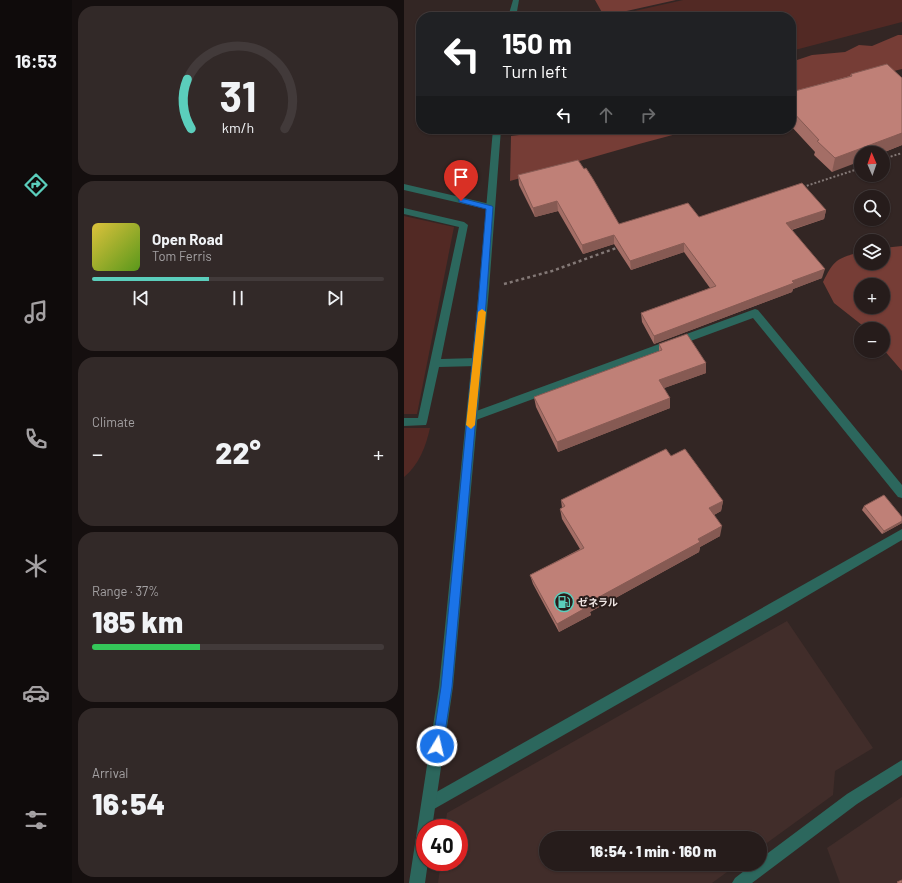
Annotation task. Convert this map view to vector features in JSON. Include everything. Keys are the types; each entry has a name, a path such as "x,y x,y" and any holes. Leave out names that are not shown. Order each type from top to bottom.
{"street":[{"path":"513,12 516,0"},
{"path":"427,819 446,687 484,290 496,134"},
{"path":"404,187 490,207"},
{"path":"404,211 464,225 422,422 404,422"},
{"path":"472,417 755,313 902,493"},
{"path":"434,364 477,362"},
{"path":"429,804 779,606 902,534"},
{"path":"740,883 852,799 902,767"},
{"path":"417,883 419,871"}],"path":[{"path":"890,157 902,152"},
{"path":"796,189 854,170"},
{"path":"484,290 552,271 623,246"}],"shaded area":[{"path":"595,0 676,0 622,12 602,12"},
{"path":"683,0 902,0 902,22 796,50 796,12 630,12"},
{"path":"898,35 902,35 902,69 874,76 796,100 796,60 812,55 845,52 859,45 872,46"},
{"path":"527,134 676,134 510,181 511,136"},
{"path":"404,216 454,227 417,414 404,414"},
{"path":"902,246 902,371 890,357 890,322 858,322 834,303 823,282 834,264 846,256 854,254 854,270 890,270 890,247"},
{"path":"404,428 430,428 418,461 404,477"},
{"path":"787,621 873,748 835,771 833,795 767,843 767,831 539,831 539,871 728,871 712,883 438,883 440,871 468,871 468,819 446,819 447,813"},
{"path":"902,797 902,883 840,883 827,848"}],"building":[{"path":"887,64 902,78 902,133 867,146 854,146 854,151 835,158 817,141 819,140 796,115 796,91 852,76 851,74"},
{"path":"578,160 584,169 586,168 619,224 688,203 699,217 802,183 826,210 786,223 825,269 792,281 794,283 654,336 641,313 716,286 684,243 630,261 614,235 582,245 557,201 533,208 518,175"},
{"path":"687,334 706,363 659,380 670,398 557,442 534,397 662,350 659,344"},
{"path":"666,449 671,456 685,449 723,501 709,508 722,526 698,539 700,542 588,603 589,606 557,624 530,575 584,548 560,509 565,506 561,500"},
{"path":"884,495 902,517 902,521 884,531 864,506"}],"slow traffic":[{"path":"471,425 482,312"}],"place":[{"name":"ゼネラル","path":"564,602"}],"route":[{"path":"437,746 446,687 490,207 461,201"}]}
